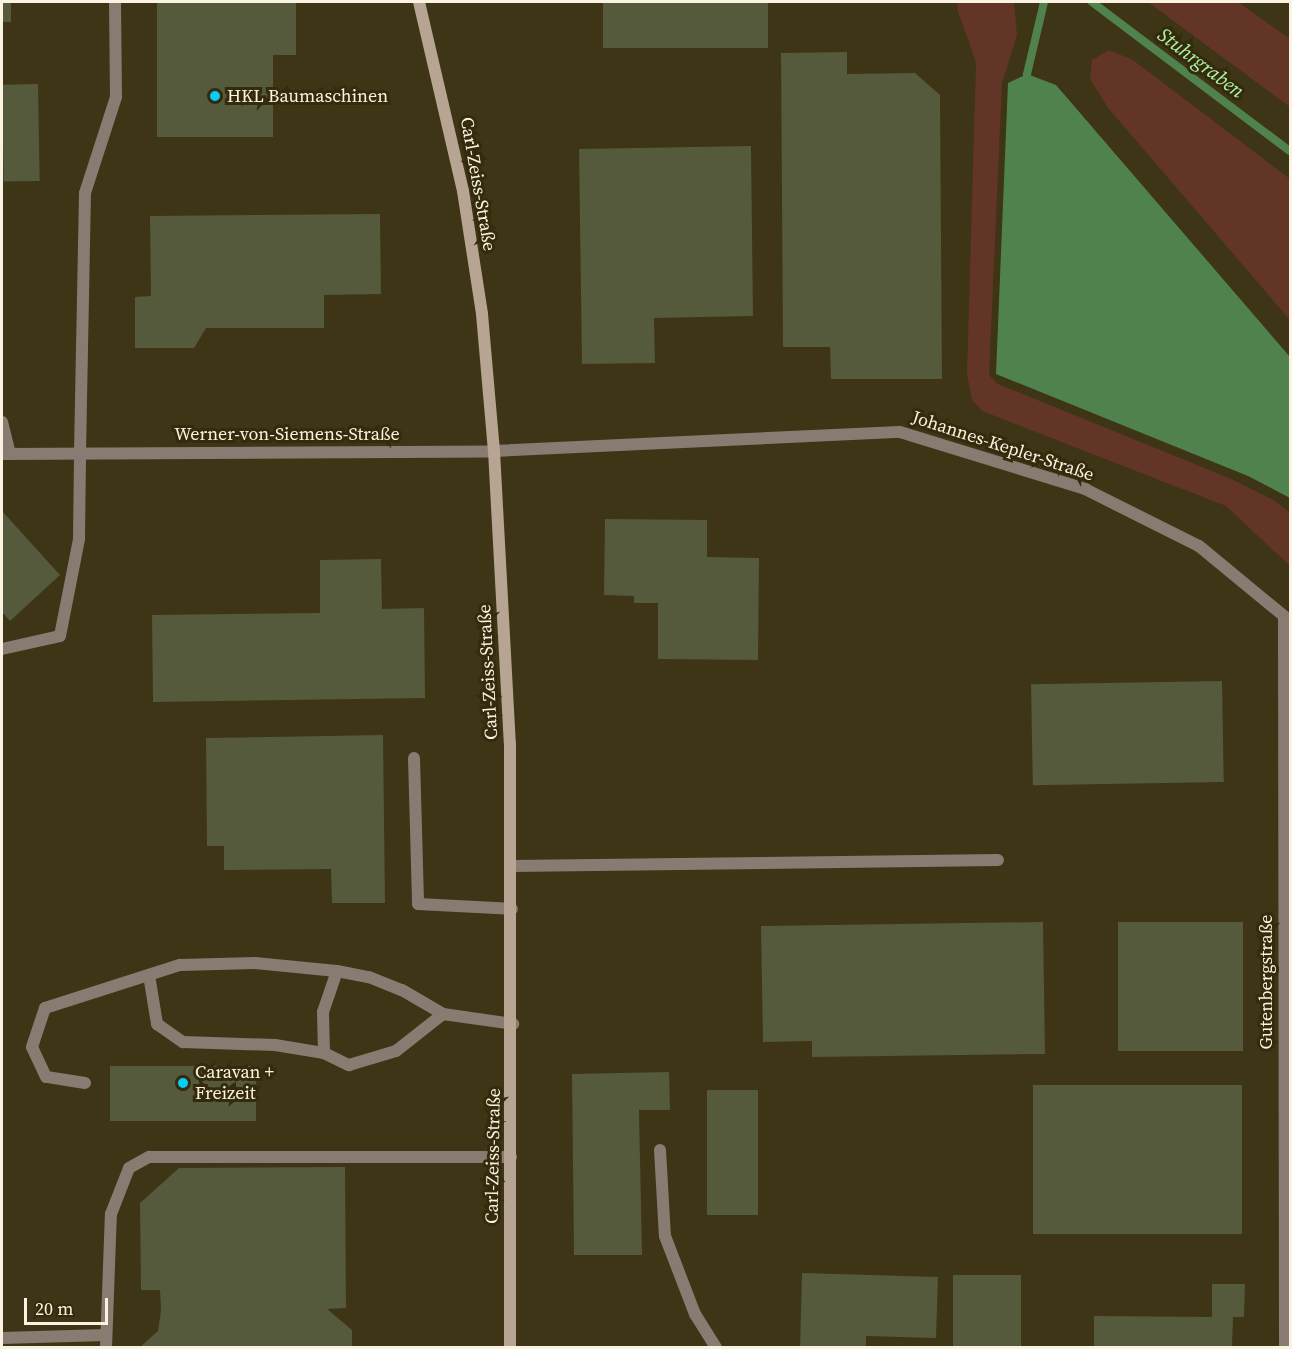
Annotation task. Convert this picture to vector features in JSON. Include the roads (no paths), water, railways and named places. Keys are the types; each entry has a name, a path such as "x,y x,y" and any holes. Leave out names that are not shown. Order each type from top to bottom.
{"main road":[{"name":"Carl-Zeiss-Straße","path":"419,2 463,191 482,314 494,452 510,744 513,1024 510,1347"}],"street":[{"path":"2,649 60,636 79,538 85,193 116,97 115,2"},
{"path":"2,423 6,454"},
{"name":"Johannes-Kepler-Straße","path":"494,452 900,432 1085,489 1199,546 1284,616"},
{"name":"Werner-von-Siemens-Straße","path":"6,454 494,452"},
{"name":"Gutenbergstraße","path":"1284,616 1288,1100 1288,1264 1285,1347"},
{"path":"414,758 418,904 512,909"},
{"path":"511,866 998,860"},
{"path":"85,1083 46,1077 32,1047 45,1008 180,965 255,963 337,971 369,977 402,990 443,1014 513,1024"},
{"path":"324,1053 322,1012 337,971"},
{"path":"149,975 157,1024 183,1042 275,1045 324,1053 349,1065 396,1051 443,1014"},
{"path":"660,1150 665,1236 695,1314 716,1347"},
{"path":"2,1338 106,1341 111,1214 129,1168 149,1157 510,1157"}],"waterway":[{"path":"1027,74 1044,2"},
{"name":"Stuhrgraben","path":"1092,2 1290,151"}],"place":[{"name":"HKL Baumaschinen","path":"215,96"},
{"name":"Caravan + Freizeit","path":"183,1083"}]}
